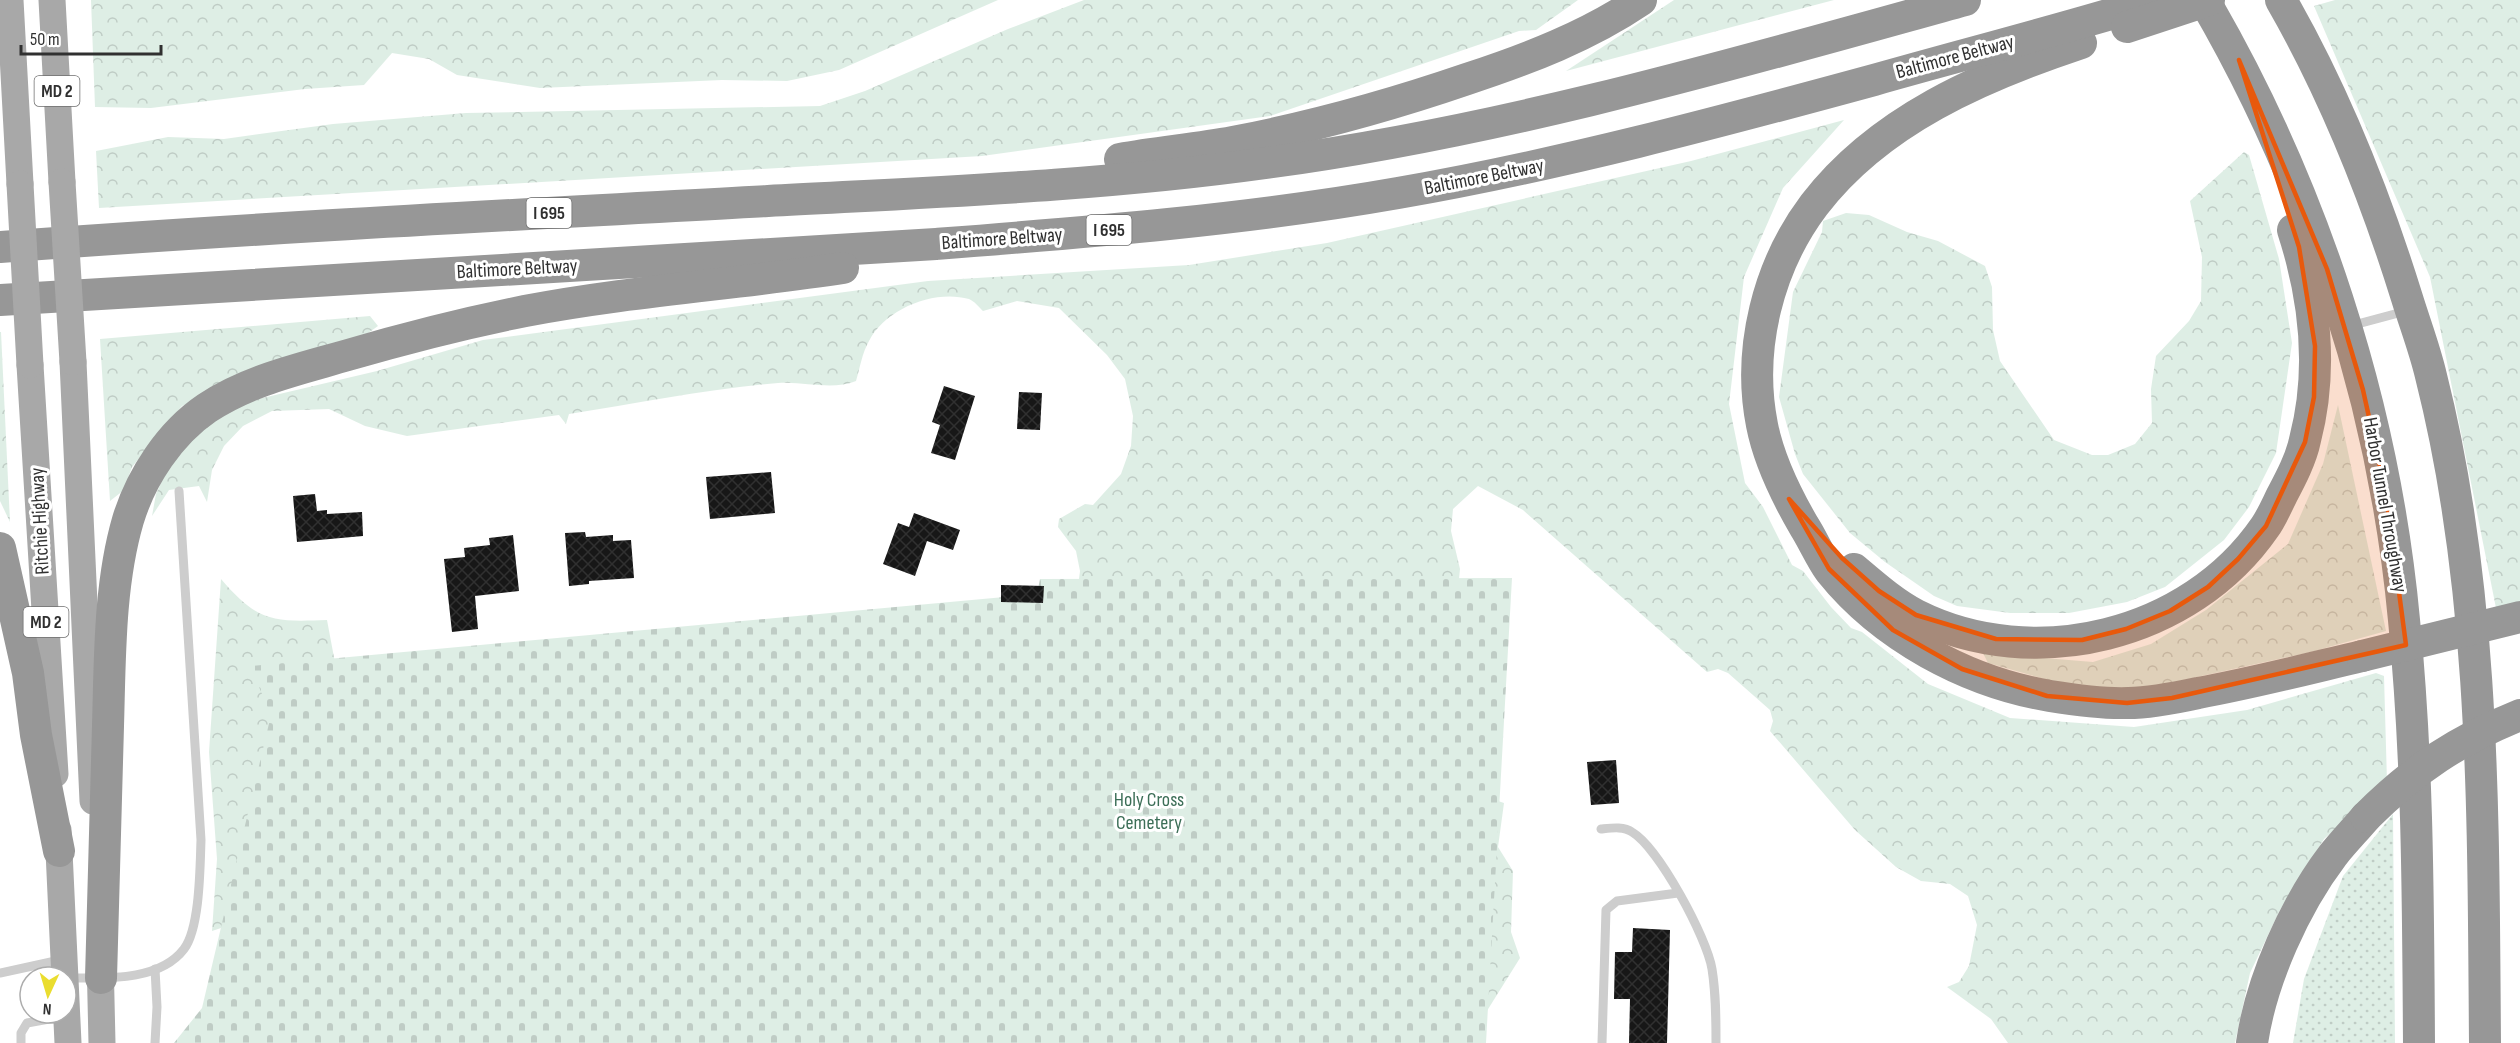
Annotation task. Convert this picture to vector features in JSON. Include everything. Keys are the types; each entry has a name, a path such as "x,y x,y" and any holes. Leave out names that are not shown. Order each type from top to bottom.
{"highway":[{"path":"930,192 1233,142 1362,112 1518,62 1574,39 1620,15 1641,0"},
{"name":"I 695","path":"0,247 168,235 930,192 1150,176 1264,163 1389,144 1541,113 1699,74 1965,0"},
{"name":"Baltimore Beltway","path":"0,300 924,245 1082,233 1286,211 1397,194 1553,163 2122,20 2158,0"},
{"path":"2206,0 2122,20 1966,88 1922,111 1885,136 1844,171 1815,204 1792,238 1773,280 1758,349 1758,391 1762,426 1789,499 1829,569 1860,602 1893,630 1926,651 1962,669 2048,696 2127,704 2226,688 2520,617"},
{"name":"Harbor Tunnel Throughway","path":"2206,0 2239,60 2290,173 2327,269 2363,390 2386,494 2404,618 2415,774 2419,1043"},
{"path":"2281,0 2300,33 2354,144 2393,250 2431,375 2451,473 2469,606 2481,767 2485,1043"},
{"path":"1789,499 1842,558 1879,591 1916,615 1962,632 1996,639 2040,643 2082,640 2126,629 2170,611 2208,587 2238,560 2266,526 2290,480 2305,442 2314,397 2315,346 2310,294 2299,247 2239,60"},
{"path":"0,231 168,235"},
{"path":"101,978 109,687 115,590 121,553 132,512 156,462 178,434 204,411 232,393 273,377 432,331 527,311 815,273 1082,233"},
{"path":"0,548 28,673 36,735 59,851"},
{"path":"2252,1043 2264,993 2283,941 2333,856 2390,792 2457,743 2520,715"}],"main road":[{"name":"Ritchie Highway","path":"10,0 66,965"},
{"name":"Ritchie Highway","path":"52,0 73,362 102,1043"}],"lane":[{"path":"2345,327 2411,309"},
{"path":"78,971 101,978 137,975 155,969 174,959 186,948 193,925 201,840 179,491"},
{"path":"1601,829 1630,830 1643,840 1661,863 1678,893 1701,936 1712,968 1716,1009 1716,1043"},
{"path":"1602,1043 1606,910 1617,901 1678,893"},
{"path":"155,969 158,1007 155,1043"},
{"path":"0,973 18,972"},
{"path":"21,1043 21,1034 27,1023 49,1019 68,1032"}],"highlighted area":[{"path":"2239,60 2327,269 2363,390 2386,494 2406,645 2172,698 2127,703 2047,696 1962,669 1893,630 1829,569 1789,499 1842,558 1879,591 1916,615 1996,639 2082,640 2126,629 2170,611 2208,587 2238,559 2266,526 2305,442 2314,397 2315,346 2299,247"}],"green space":[{"path":"91,0 998,0 839,70 787,81 722,80 540,88 457,75 429,59 392,53 364,85 305,89 151,108 95,107"},
{"path":"1084,0 1578,0 1536,30 1519,31 1270,116 982,156 99,208 96,151 168,137 224,139 333,124 466,113 820,106 865,91 1008,29"},
{"path":"1674,0 1834,0 1566,71"},
{"path":"2335,0 2520,0 2520,604 2496,608 2430,277 2314,6"},
{"path":"1844,120 1783,188 1744,277 1729,404 1745,483 1763,507 1792,565 1803,571 1851,628 1862,632 1928,684 2010,718 2134,727 2247,710 2376,673 2384,676 2387,782 2324,839 2280,910 2250,973 2235,1043 2008,1043 1991,1019 1947,987 1959,982 1969,966 1977,925 1968,896 1950,884 1921,881 1896,867 1855,830 1770,731 1773,721 1770,710 1728,673 1718,669 1707,672 1523,510 1478,486 1453,509 1451,531 1460,569 1457,599 1495,800 1504,803 1498,847 1513,871 1511,932 1520,958 1470,1038 233,924 212,931 217,859 209,752 221,579 245,604 267,616 292,620 327,620 336,668 1074,618 1080,571 1076,551 1058,527 1059,519 1085,504 1093,505 1121,474 1131,446 1133,416 1125,379 1107,355 1059,308 1017,301 983,311 969,299 941,297 912,304 886,320 876,330 867,346 856,381 847,384 827,386 778,383 752,386 569,414 566,424 559,415 407,436 365,426 329,409 272,411 243,426 224,446 212,470 207,502 199,486 169,490 152,516 156,494 176,450 212,419 241,403 377,371 483,340 928,281 1189,265 1327,243 1691,161"},
{"path":"2244,152 2249,155 2279,259 2292,343 2276,453 2249,507 2224,540 2165,587 2127,602 2069,613 2010,613 1957,606 1934,596 1885,562 1850,533 1803,474 1779,397 1793,292 1822,232 1823,221 1846,213 1869,215 1907,232 1938,241 1985,266 1992,287 1993,330 2000,361 2054,440 2092,455 2108,455 2135,444 2152,423 2151,389 2156,356 2189,321 2201,301 2202,257 2190,201"},
{"path":"370,316 378,326 364,336 274,367 182,406 132,467 124,490 110,501 100,339"},
{"path":"1,332 10,522 0,501"},
{"path":"2338,405 2386,631 2311,652 2138,690 2066,685 1988,663 1983,653 2093,662 2151,644 2206,610 2288,544 2323,464"},
{"name":"Holy Cross Cemetery","path":"1512,578 1486,1043 174,1043 202,1008 271,715 250,666 1037,594 1040,579"},
{"path":"2393,814 2395,1043 2293,1043 2304,979 2343,876"}],"building":[{"path":"944,386 975,396 955,460 931,453 940,425 932,422"},
{"path":"1019,392 1042,393 1040,430 1017,429"},
{"path":"771,472 775,513 710,519 706,477"},
{"path":"315,494 317,511 327,510 327,514 362,512 363,536 297,542 293,496"},
{"path":"914,513 960,530 953,550 927,541 915,576 883,564 898,523 909,527"},
{"path":"585,532 586,537 613,535 613,541 631,540 634,578 589,581 589,584 569,586 565,533"},
{"path":"513,535 519,591 475,596 478,629 452,632 444,559 465,557 464,548 490,545 489,538"},
{"path":"1001,585 1044,586 1043,603 1001,602"},
{"path":"1616,760 1619,803 1591,805 1587,762"},
{"path":"1633,928 1670,930 1667,1043 1629,1043 1630,999 1614,999 1615,952 1632,952"}]}
